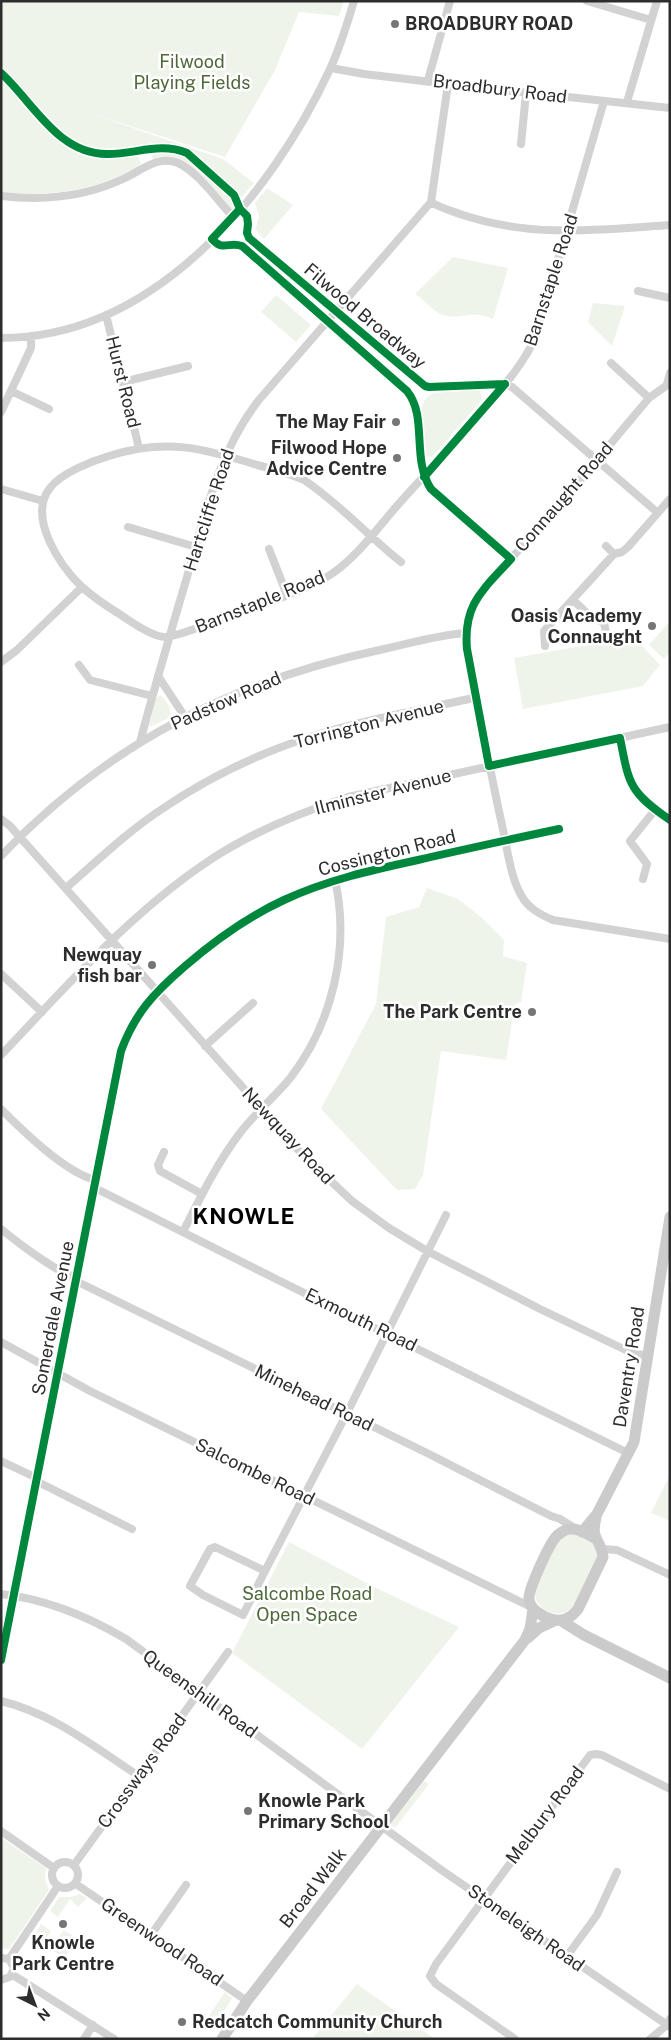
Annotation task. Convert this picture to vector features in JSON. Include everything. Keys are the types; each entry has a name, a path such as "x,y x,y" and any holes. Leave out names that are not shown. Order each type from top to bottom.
{"street":[{"path":"1,338 31,336 71,328 106,315 156,288 212,239 263,181 286,146 331,68 354,1"},
{"path":"428,80 450,1"},
{"path":"586,1 651,20"},
{"path":"627,102 656,1"},
{"name":"Broadbury Road","path":"331,68 448,84 670,108"},
{"path":"448,84 431,202 488,223 568,232 670,225"},
{"path":"521,144 526,93"},
{"name":"Barnstaple Road","path":"170,635 286,595 333,573 370,538 505,384 524,360 536,336 568,232 604,101"},
{"path":"1,196 52,198 84,193 126,178 146,166 166,160 178,163 189,170 233,217"},
{"name":"Hartcliffe Road","path":"140,742 210,498 225,455 242,423 254,406 431,202"},
{"name":"Filwood Broadway","path":"240,209 247,216 247,233 249,238 425,386 505,384"},
{"name":"Filwood Broadway","path":"212,239 217,245 223,247 237,244 242,246 411,396 417,411 420,461 424,477"},
{"path":"638,292 670,298"},
{"name":"Hurst Road","path":"106,315 139,448"},
{"path":"1,412 31,348 31,336"},
{"path":"611,363 649,398"},
{"path":"123,382 188,366"},
{"path":"668,384 670,373"},
{"path":"505,384 518,390 658,513"},
{"name":"Connaught Road","path":"668,384 649,398 481,592 468,617 466,633 467,649 489,766 520,893 526,902 541,915 553,920 670,939"},
{"path":"11,391 49,409"},
{"path":"170,635 165,637 144,629 112,610 82,587 59,557 46,533 42,520 45,495 55,482 85,465 117,453 139,448 188,447 209,450 304,480 341,510 370,538 401,562"},
{"path":"424,477 431,489 511,559"},
{"path":"1,489 43,502"},
{"path":"544,646 544,631 614,554 628,548 670,499"},
{"path":"128,527 196,547"},
{"path":"606,546 614,554"},
{"path":"269,549 286,595"},
{"path":"1,662 17,650 82,587"},
{"path":"573,600 590,616 604,623 607,637"},
{"name":"Padstow Road","path":"1,856 19,837 69,794 140,742 185,717 239,692 304,668 333,660 466,633"},
{"path":"79,666 90,680 152,696"},
{"path":"158,676 185,717"},
{"name":"Torrington Avenue","path":"66,888 119,841 162,809 218,776 247,762 280,747 327,731 477,698"},
{"name":"Ilminster Avenue","path":"1,1055 111,940 186,876 225,850 279,822 348,797 670,728"},
{"path":"620,738 631,783 641,798 670,820"},
{"path":"644,879 647,864 630,842 655,810"},
{"name":"Newquay Road","path":"1,819 66,888 261,1108 319,1171 352,1201 389,1228 427,1251 632,1353 648,1356"},
{"name":"Cossington Road","path":"157,991 200,953 240,924 284,900 335,880 559,829"},
{"path":"183,1232 202,1194 239,1134 297,1069 320,1027 334,986 341,936 340,908 335,880"},
{"path":"1,974 42,1012"},
{"name":"Somerdale Avenue","path":"1,1660 121,1051 134,1020 157,991"},
{"path":"205,1046 253,1003"},
{"name":"Exmouth Road","path":"1,1109 42,1146 77,1173 183,1232 628,1453"},
{"path":"164,1152 158,1165 160,1171 202,1194"},
{"path":"265,1571 215,1547 210,1549 190,1586 203,1595 243,1615 446,1215"},
{"name":"Daventry Road","path":"579,1531 588,1526 597,1514 636,1434 670,1217"},
{"name":"Minehead Road","path":"1,1229 72,1277 346,1415 560,1519 579,1531"},
{"name":"Salcombe Road","path":"1,1342 57,1374 532,1608"},
{"path":"1,1461 132,1528"},
{"name":"Daventry Road","path":"597,1514 593,1530 599,1544"},
{"path":"511,1598 522,1596 531,1586 554,1539 558,1526 551,1516"},
{"path":"554,1539 564,1531 579,1531 599,1544 670,1575"},
{"path":"558,1620 572,1616 578,1609 603,1557 599,1544"},
{"path":"531,1586 529,1601 532,1608 548,1618 558,1620 670,1678"},
{"name":"Queenshill Road","path":"1,1594 58,1606 105,1627 383,1826"},
{"name":"Broad Walk","path":"525,1640 530,1629 532,1608"},
{"path":"578,1609 576,1621 578,1632"},
{"name":"Broad Walk","path":"222,2039 248,2001 525,1640 539,1628 558,1620"},
{"name":"Crossways Road","path":"74,1865 228,1652"},
{"path":"1,1702 22,1706 60,1724 139,1776"},
{"name":"Melbury Road","path":"483,1898 590,1755 602,1756 670,1789"},
{"name":"Stoneleigh Road","path":"383,1826 483,1898 669,2024"},
{"path":"1,1831 54,1868"},
{"path":"64,1862 74,1865 79,1876 76,1884 67,1888 58,1886 52,1876 54,1868 64,1862"},
{"path":"567,1956 596,1915 617,1872"},
{"name":"Greenwood Road","path":"76,1884 248,2001"},
{"path":"151,1935 186,1885"},
{"path":"1,1980 13,1975 14,1968 5,1959 58,1886"},
{"path":"483,1898 436,1964 430,1976 436,1984 515,2039"},
{"path":"13,1975 114,2039"},
{"path":"650,2039 669,2024"},
{"path":"84,2039 93,2025"}],"green space":[{"name":"Filwood Playing Fields","path":"1,1 344,1 339,16 299,12 275,70 225,157 84,111 223,159 254,183 230,211 198,173 178,161 166,158 153,159 150,151 138,156 141,164 108,181 91,186 56,193 1,193"},
{"path":"267,188 293,205 264,239 255,229 259,217 255,203"},
{"path":"453,257 508,268 493,319 474,314 454,317 442,315 415,294"},
{"path":"276,295 311,325 296,342 261,312"},
{"path":"593,303 625,306 612,346 588,322"},
{"path":"480,389 482,400 432,457 425,456 422,408 426,399 435,393"},
{"path":"670,621 670,652 664,659 649,645"},
{"name":"Oasis Academy Connaught","path":"637,636 641,645 660,665 643,686 523,709 514,658"},
{"path":"160,695 171,711 171,717 149,727 156,699"},
{"path":"427,888 458,899 481,917 504,940 503,956 527,963 521,1002 515,1004 506,1060 441,1051 423,1175 415,1189 397,1190 321,1109 376,1004 386,917 419,907"},
{"path":"670,1475 670,1521 651,1513"},
{"path":"574,1534 586,1538 593,1544 597,1555 596,1560 586,1585 576,1602 567,1611 556,1614 543,1609 538,1604 535,1595 536,1590 545,1566 557,1544 568,1535"},
{"name":"Salcombe Road Open Space","path":"289,1542 374,1587 459,1627 362,1749 232,1653"},
{"path":"424,1781 429,1784 395,1828 390,1824"},
{"path":"1,1838 46,1868 45,1879 49,1890 9,1949 1,1948"},
{"path":"80,1894 87,1898 78,1907 70,1899 58,1917 50,1911 59,1897 71,1897"},
{"path":"41,1924 51,1931 44,1941 52,1946 64,1930 78,1939 65,1958 32,1938"},
{"path":"357,1984 435,2039 312,2039"},
{"path":"225,1992 232,1998 218,2021 208,2025 204,2023"}],"cycle path":[{"path":"1,73 48,125 75,146 90,152 108,154 158,148 187,153 234,195 240,209 247,216 247,233 249,238 425,386 505,384"},
{"path":"240,209 212,239 223,246 242,246 407,391 417,413 422,464 425,477 431,489 511,559 484,589 477,599 468,620 467,649 489,766 620,738 626,766 633,786 646,802 670,820"},
{"path":"424,477 505,384"},
{"path":"1,1660 121,1051 139,1015 163,986 207,948 231,930 284,900 333,881 367,872 559,829"}],"place":[{"name":"BROADBURY ROAD","path":"395,24"},
{"name":"The May Fair","path":"396,422"},
{"name":"Filwood Hope Advice Centre","path":"397,458"},
{"name":"Oasis Academy Connaught","path":"652,626"},
{"name":"Newquay fish bar","path":"152,965"},
{"name":"The Park Centre","path":"532,1012"},
{"name":"Knowle Park Primary School","path":"248,1811"},
{"name":"Knowle Park Centre","path":"63,1924"},
{"name":"Redcatch Community Church","path":"182,2022"}],"district":[{"name":"KNOWLE","path":"244,1216"}]}
